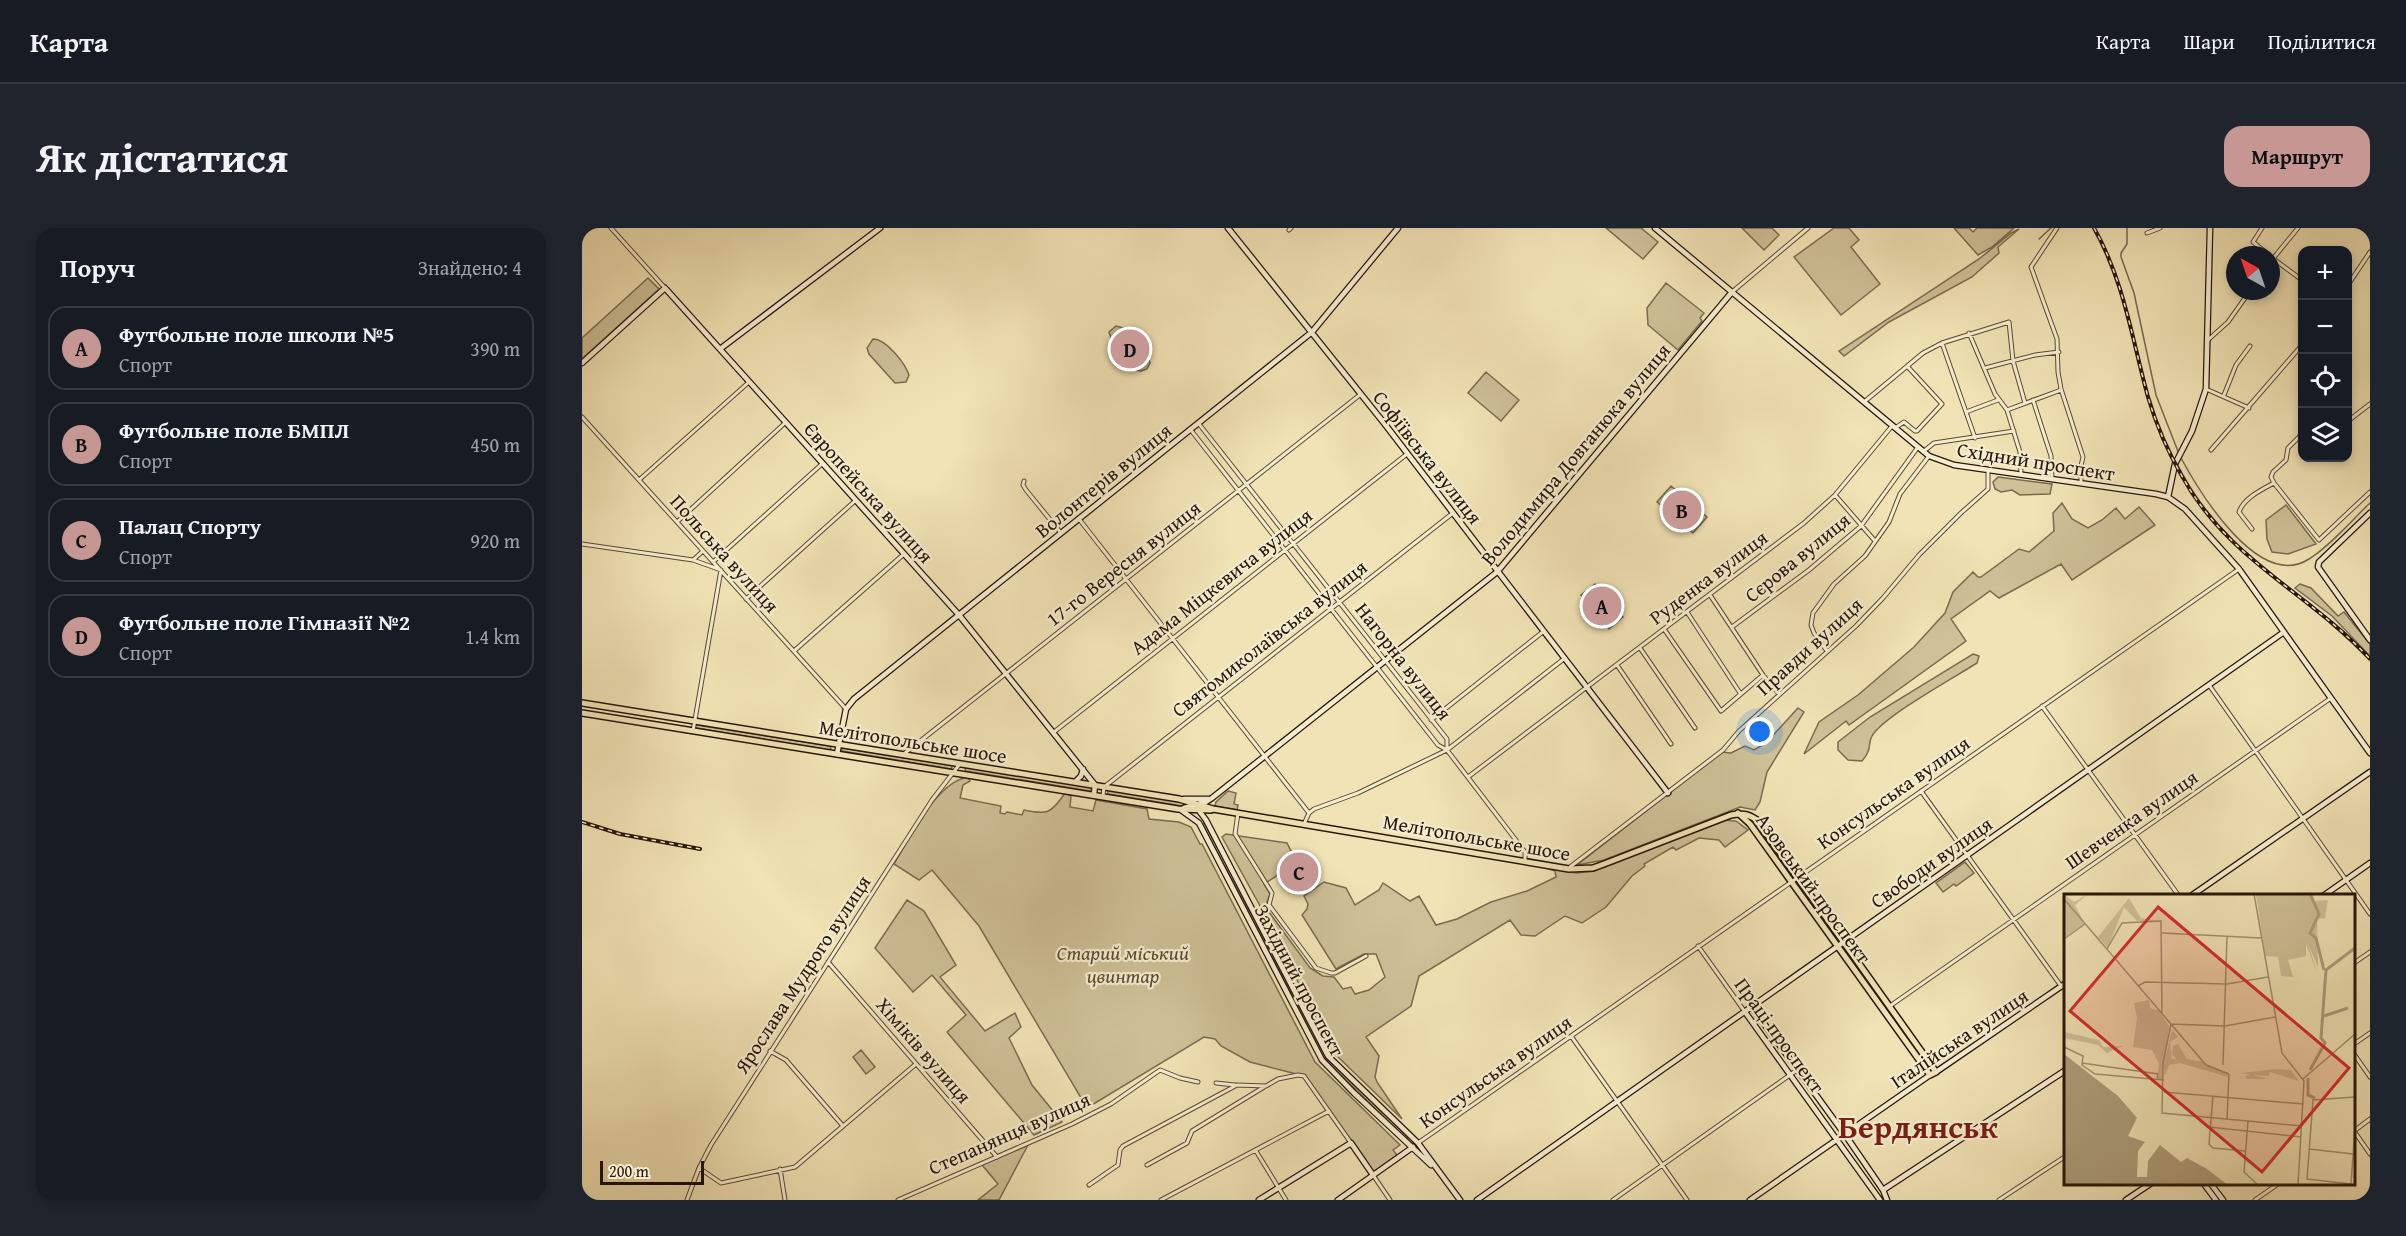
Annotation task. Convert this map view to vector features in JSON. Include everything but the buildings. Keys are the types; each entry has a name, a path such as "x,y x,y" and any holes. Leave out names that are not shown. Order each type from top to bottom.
{"main road":[{"path":"720,349 880,228"},
{"name":"Софіївська вулиця","path":"1227,228 1361,394 1668,793"},
{"name":"Волонтерів вулиця","path":"846,709 854,699 1312,332 1398,228"},
{"name":"Східний проспект","path":"1655,228 1929,456 1954,465 1988,471 2168,498 2185,509 2239,569 2370,753"},
{"path":"2168,498 2176,462 2183,452 2206,389 2210,228"},
{"name":"Європейська вулиця","path":"665,288 959,615 1095,785"},
{"path":"582,363 665,288"},
{"name":"Володимира Довганюка вулиця","path":"1212,798 1497,572 1731,292"},
{"path":"2370,513 2319,562 2319,571 2370,640"},
{"name":"Свободи вулиця","path":"1477,1200 2284,632"},
{"name":"Мелітопольське шосе","path":"582,703 1179,799 1201,808"},
{"path":"837,754 846,709"},
{"name":"Мелітопольське шосе","path":"582,713 1178,809 1201,808 1238,813 1569,869 1586,869 1604,864 1738,813"},
{"path":"1075,782 1082,776 1083,770"},
{"path":"2194,894 2370,772"},
{"path":"1094,794 1095,785"},
{"path":"1179,799 1212,798"},
{"path":"1201,808 1212,798"},
{"path":"1201,808 1212,798"},
{"name":"Західний проспект","path":"1201,808 1328,1056 1418,1143 1460,1200"},
{"name":"Західний проспект","path":"1178,809 1199,823 1322,1060 1442,1175"},
{"name":"Азовський проспект","path":"1738,813 1750,815 1757,820 1933,1073"},
{"name":"Азовський проспект","path":"1738,813 1750,824 1837,947 1887,1008"},
{"path":"2326,894 2370,863"},
{"name":"Італійська вулиця","path":"1750,1200 2064,985"},
{"name":"Праці проспект","path":"1752,1007 1845,1135 1883,1190 1887,1200"},
{"name":"Праці проспект","path":"1745,1012 1878,1197"},
{"path":"1878,1197 1883,1190 1952,1143 1967,1136 2064,1071"},
{"path":"1259,1200 1351,1143 1373,1175"},
{"path":"1338,1200 1418,1143"},
{"path":"2126,1200 2148,1185"},
{"path":"2205,1185 2216,1200"},
{"path":"2212,1185 2223,1200"}],"street":[{"name":"Європейська вулиця","path":"611,228 665,288"},
{"name":"Володимира Довганюка вулиця","path":"1731,292 1808,228"},
{"path":"2057,228 2031,267 2057,339 2061,389 2083,457 2081,484"},
{"path":"2147,232 2160,228"},
{"path":"2258,246 2253,242 2262,228"},
{"path":"2280,248 2298,228"},
{"path":"2352,279 2370,252"},
{"path":"2280,264 2298,277"},
{"path":"2208,340 2228,322 2244,300"},
{"path":"1864,402 1907,366 1942,343 2009,322 2013,361 2025,404"},
{"path":"1970,333 1998,400 2007,410 2020,452 2021,475"},
{"path":"1942,343 1975,438"},
{"path":"2224,395 2236,366 2250,346"},
{"path":"2211,450 2250,408 2298,350"},
{"path":"1984,368 2035,354 2059,352"},
{"path":"1894,427 1904,422 1917,431 1942,404 1907,366"},
{"path":"639,480 749,381"},
{"path":"2007,410 2061,389"},
{"path":"2206,389 2250,408"},
{"name":"17-го Вересня вулиця","path":"903,755 1361,394"},
{"path":"1966,412 1998,400"},
{"path":"2033,400 2051,456 2052,480"},
{"path":"2352,418 2370,404"},
{"name":"Польська вулиця","path":"582,417 846,709"},
{"path":"677,522 786,422"},
{"name":"Нагорна вулиця","path":"1198,423 1447,739 1447,750"},
{"name":"Руденка вулиця","path":"1468,777 1803,523 1835,495 1894,427"},
{"name":"Нагорна вулиця","path":"1190,429 1438,745 1447,750 1468,777 1525,852 1525,860"},
{"path":"1924,451 1934,442 2014,431"},
{"path":"2298,438 2288,448 2286,460 2273,472 2271,477 2319,540 2370,492"},
{"name":"Сєрова вулиця","path":"1732,627 1809,570 1861,526 1918,447"},
{"name":"Адама Міцкевича вулиця","path":"1054,732 1407,454"},
{"path":"1827,651 1814,633 1810,622 1813,613 1834,584 1865,556 1889,522 1900,494 1929,456"},
{"path":"713,562 823,463"},
{"name":"Правди вулиця","path":"1569,869 1720,751 1874,608 1898,578 1961,513 1988,489 1988,471"},
{"path":"1024,481 1023,485 1026,490 1061,533"},
{"path":"2252,529 2239,512 2241,506 2259,490 2274,483"},
{"path":"1835,495 1875,541"},
{"path":"746,599 856,500"},
{"name":"Святомиколаївська вулиця","path":"1104,787 1452,513"},
{"path":"1079,519 1308,813"},
{"path":"582,544 693,560 721,570 693,731"},
{"path":"693,560 703,551"},
{"path":"794,651 904,554"},
{"name":"Консульська вулиця","path":"1418,1143 2239,569"},
{"path":"1710,595 1763,675 1779,694"},
{"path":"1687,612 1741,694"},
{"path":"1664,629 1721,711 1763,675"},
{"path":"1431,720 1544,631"},
{"path":"1640,648 1695,728"},
{"path":"1304,824 1308,813 1314,809 1358,793 1447,750 1565,658"},
{"path":"1617,665 1671,744"},
{"path":"2209,685 2370,914"},
{"name":"Шевченка вулиця","path":"1887,1008 2331,698"},
{"path":"2042,706 2178,894"},
{"name":"Ярослава Мудрого вулиця","path":"687,1200 711,1145 770,1050 932,800 960,763"},
{"path":"1103,796 1104,787"},
{"path":"1920,791 2012,920 2064,985"},
{"path":"1238,813 1235,834 1272,893 1269,905 1316,968 1331,974 1366,956"},
{"name":"Праці проспект","path":"1698,946 1745,1012"},
{"path":"2355,962 2370,952"},
{"name":"Хіміків вулиця","path":"828,962 996,1157"},
{"path":"2355,1043 2370,1033"},
{"path":"1571,1036 1687,1200"},
{"path":"770,1050 786,1060 843,1125"},
{"path":"2355,1055 2370,1077"},
{"path":"699,1168 721,1183 795,1167 916,1064"},
{"name":"Степанянця вулиця","path":"898,1200 1072,1124 1111,1104 1160,1070 1198,1082"},
{"path":"1612,1200 1797,1070"},
{"path":"1147,1166 1187,1143 1192,1131 1266,1086 1278,1079 1298,1075 1304,1076 1351,1143"},
{"path":"1216,1083 1266,1086"},
{"path":"1089,1185 1118,1165 1120,1150 1124,1146 1237,1085"},
{"path":"1161,1200 1329,1111"},
{"path":"2355,1130 2370,1119"},
{"path":"2355,1132 2370,1154"},
{"path":"1256,1151 1286,1200"},
{"path":"1999,1200 2064,1157"},
{"path":"780,1169 785,1200"},
{"path":"1373,1175 1390,1200"},
{"path":"2255,1200 2277,1185"}],"green space":[{"path":"1606,228 1641,228 1658,242 1643,259"},
{"path":"1742,228 1772,228 1779,235 1764,250"},
{"path":"1834,228 1849,228 1859,240 1851,247 1880,284 1841,315 1794,257"},
{"path":"1954,228 1969,228 1973,232 1977,228 2014,228 1992,247 1978,255"},
{"path":"2019,229 1998,247 1999,253 1972,277 1889,322 1844,356 1839,351 1979,259"},
{"path":"648,278 659,289 582,359 582,338"},
{"path":"1666,283 1704,313 1700,318 1702,321 1678,350 1648,325 1647,308"},
{"path":"1116,326 1127,331 1142,346 1150,363 1147,369 1135,370 1112,341 1109,332"},
{"path":"873,339 884,343 899,358 909,375 906,382 895,383 869,354 867,348"},
{"path":"1486,372 1519,400 1501,421 1468,393"},
{"path":"1998,477 2052,484 2050,494 2020,495 2012,490 2001,492 1995,489 1993,482"},
{"path":"1671,486 1707,517 1693,533 1657,502"},
{"path":"2062,503 2072,519 2088,528 2116,508 2125,519 2139,507 2155,525 2072,580 2061,564 1999,598 1990,591 1951,619 1966,641 1849,725 1846,721 1804,754 1819,722 1858,695 1914,647 1945,613 1953,592 1973,572 1981,577 2019,549 2029,552 2054,531 2053,513"},
{"path":"2286,505 2316,544 2288,554 2272,552 2267,539 2266,520"},
{"path":"1595,584 1623,617 1609,629 1581,595"},
{"path":"2300,584 2311,588 2338,616 2344,612 2370,644 2370,656 2332,616 2295,588"},
{"path":"1973,654 1979,656 1977,663 1905,708 1879,728 1872,736 1868,753 1862,761 1848,760 1838,750 1838,742 1870,717"},
{"path":"1798,708 1804,712 1767,772 1760,802 1755,810 1740,807 1604,860 1577,865 1722,752 1731,753 1745,746 1754,750 1766,743"},
{"path":"697,725 830,746 831,748 829,750 696,728"},
{"path":"842,748 951,765 952,767 951,769 842,751"},
{"path":"967,767 1092,789 1090,791 966,771"},
{"name":"Старий міський цвинтар","path":"968,777 970,781 963,785 960,798 1001,806 1000,813 1022,815 1024,810 1048,811 1065,793 1071,796 1070,807 1093,811 1096,800 1147,809 1149,819 1179,822 1191,827 1315,1062 1400,1145 1393,1150 1397,1155 1373,1172 1304,1076 1250,1062 1221,1046 1215,1039 1204,1037 1087,1108 979,926 932,870 919,880 894,864 916,826 935,800 956,781"},
{"path":"1108,790 1184,804 1182,806 1108,794"},
{"path":"1228,791 1236,793 1234,804 1238,805 1237,810 1215,806 1216,802"},
{"path":"1723,820 1736,821 1748,830 1725,847 1719,840 1699,838 1676,850 1673,847 1644,864 1645,866 1632,876 1606,907 1582,923 1565,916 1535,936 1521,935 1510,920 1419,976 1411,1006 1366,1037 1379,1056 1375,1077 1377,1082 1402,1119 1332,1051 1264,913 1222,837 1226,834 1287,843 1297,863 1264,884 1270,894 1266,905 1269,912 1310,968 1323,976 1334,977 1343,989 1351,987 1355,994 1369,990 1385,977 1376,954 1364,954 1336,969 1302,915 1308,904 1304,896 1324,882 1346,888 1355,905 1379,890 1383,883 1410,901 1419,896 1436,925 1457,919 1491,902 1527,891 1556,877 1555,871 1543,867 1576,873 1594,871"},
{"path":"1204,823 1256,919 1326,1058 1408,1137 1407,1139 1324,1059 1254,920 1202,824"},
{"path":"1965,862 1974,873 1943,892 1936,883"},
{"path":"907,900 924,911 956,965 940,977 985,1031 1015,1013 1021,1027 1009,1038 1032,1085 1062,1122 1034,1135 947,1032 966,1015 932,975 913,992 875,948"},
{"path":"861,1050 875,1067 866,1074 853,1057"},
{"path":"1028,1145 999,1200 978,1200 998,1184 982,1165"}],"waterway":[{"path":"2039,239 2051,228"},
{"path":"2127,228 2127,244 2121,257 2134,293 2156,395 2179,454"},
{"path":"2181,458 2202,493 2233,534 2271,562 2290,565 2309,559 2333,540 2370,503"}],"railway":[{"path":"2094,228 2120,289 2155,417 2167,448 2182,476 2222,531 2270,574 2346,635 2370,659"},
{"path":"582,822 620,834 700,849"}],"place":[{"name":"Футбольне поле Гімназії №2","path":"1130,349"},
{"name":"Футбольне поле БМПЛ","path":"1682,510"},
{"name":"Футбольне поле школи №5","path":"1602,606"},
{"name":"Палац Спорту","path":"1299,872"}],"district":[{"name":"Бердянськ","path":"1918,1126"}]}
